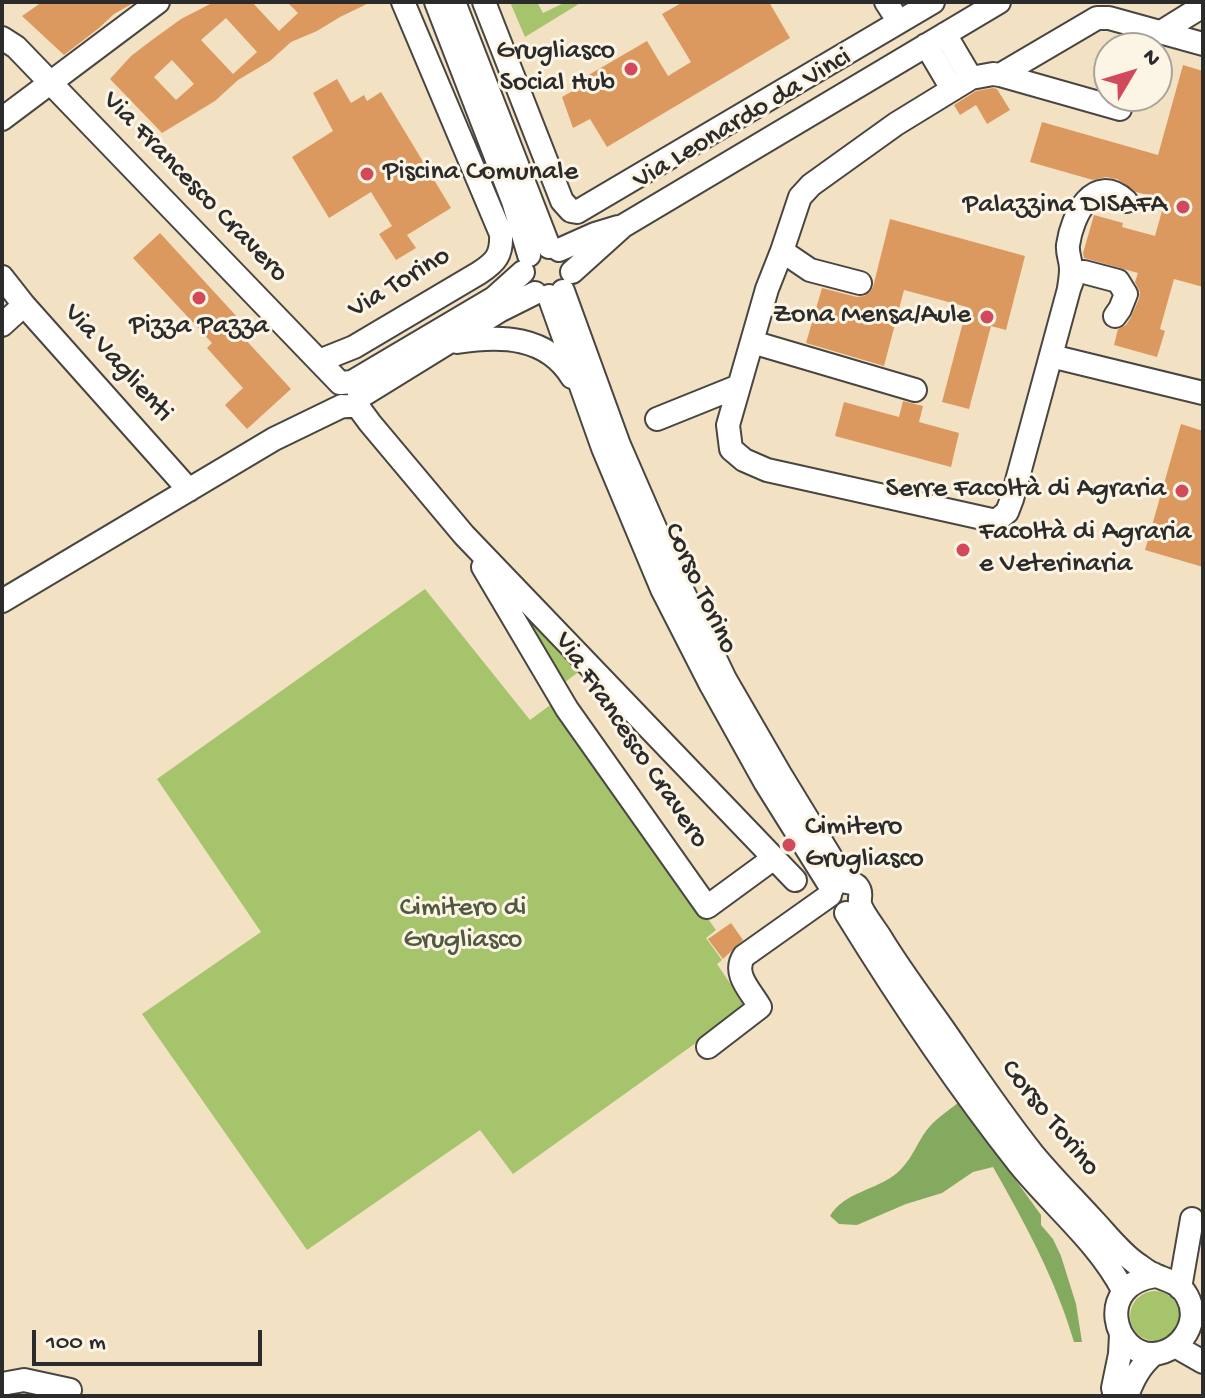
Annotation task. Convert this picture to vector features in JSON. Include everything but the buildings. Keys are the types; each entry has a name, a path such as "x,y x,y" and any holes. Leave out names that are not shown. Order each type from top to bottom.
{"street":[{"path":"2,119 158,2"},
{"path":"403,2 433,78 479,90 496,33 484,2"},
{"name":"Corso Torino","path":"436,2 479,90"},
{"name":"Corso Torino","path":"454,2 513,201 540,256"},
{"path":"886,2 899,22"},
{"name":"Via Leonardo da Vinci","path":"2,601 347,394 447,344 501,310 555,288 623,226 999,2"},
{"path":"928,5 937,39 962,83"},
{"name":"Via Leonardo da Vinci","path":"496,33 562,201 571,211 577,212 928,5"},
{"path":"1000,75 1097,18 1109,18 1161,32 1203,6"},
{"path":"1173,35 1203,44"},
{"path":"875,36 893,66"},
{"name":"Via Francesco Cravero","path":"2,38 16,47 319,361 464,535 795,880"},
{"path":"1093,101 993,74 962,83 896,124 811,185 800,197 767,289 728,425 731,449 744,460 767,470 996,521 1007,512 1012,499 1075,273 1084,272 1118,281 1126,294 1115,316"},
{"name":"Via Torino","path":"319,361 354,347 493,263 502,247 501,234 433,78"},
{"path":"1069,289 1072,265 1068,258 1068,243 1080,210 1089,196 1113,191 1126,201"},
{"name":"Via Leonardo da Vinci","path":"347,394 404,351 494,298 540,256 623,226"},
{"path":"782,251 810,270 860,283"},
{"name":"Corso Torino","path":"540,256 568,259 555,288 585,399 603,448 662,589 765,782 842,899 891,954 994,1103 1035,1156 1129,1259 1155,1276 1174,1281 1180,1288"},
{"name":"Corso Torino","path":"540,256 524,281 528,288 555,288"},
{"name":"Via Vaglienti","path":"2,277 189,490"},
{"name":"Corso Torino","path":"555,288 619,445 705,638 780,774 877,963 980,1114 1111,1268 1123,1290"},
{"path":"2,325 24,305"},
{"path":"403,318 404,351"},
{"path":"447,344 480,338 522,341 546,349 564,363 585,399"},
{"path":"752,342 915,390"},
{"path":"1051,356 1203,393"},
{"path":"657,419 739,386"},
{"name":"Via Francesco Cravero","path":"464,535 567,709 707,907 774,858"},
{"path":"708,1047 760,1007 742,979 740,962 751,950 788,925 842,899"},
{"path":"1127,1396 1142,1365 1197,1328 1192,1307 1180,1288 1192,1219"},
{"path":"1115,1396 1113,1388 1121,1334 1116,1305 1123,1290 1135,1280 1155,1276"},
{"path":"1121,1334 1144,1353 1164,1350 1203,1362"},
{"path":"2,1384 24,1380 70,1390"}],"green space":[{"path":"510,2 537,2 543,13 566,2 582,2 525,37"},
{"path":"501,585 585,667 560,686"},
{"name":"Cimitero di Grugliasco","path":"425,589 530,720 553,703 716,930 706,938 722,960 717,964 746,1007 513,1174 480,1130 307,1250 142,1014 261,932 157,779"},
{"path":"959,1102 1041,1215 1041,1225 1053,1239 1061,1256 1076,1304 1082,1342 1074,1342 1049,1274 993,1167 973,1172 942,1193 857,1225 839,1224 830,1216 852,1196 897,1173 929,1127"},
{"path":"1155,1291 1173,1298 1180,1316 1173,1334 1155,1341 1137,1334 1130,1316 1137,1298"}],"place":[{"name":"Grugliasco Social Hub","path":"631,69"},
{"name":"Piscina Comunale","path":"367,174"},
{"name":"Palazzina DISAFA","path":"1183,207"},
{"name":"Pizza Pazza","path":"199,298"},
{"name":"Zona Mensa/Aule","path":"987,317"},
{"name":"Serre Facoltà di Agraria","path":"1182,491"},
{"name":"Facoltà di Agraria e Veterinaria","path":"963,550"},
{"name":"Cimitero Grugliasco","path":"789,845"}]}
